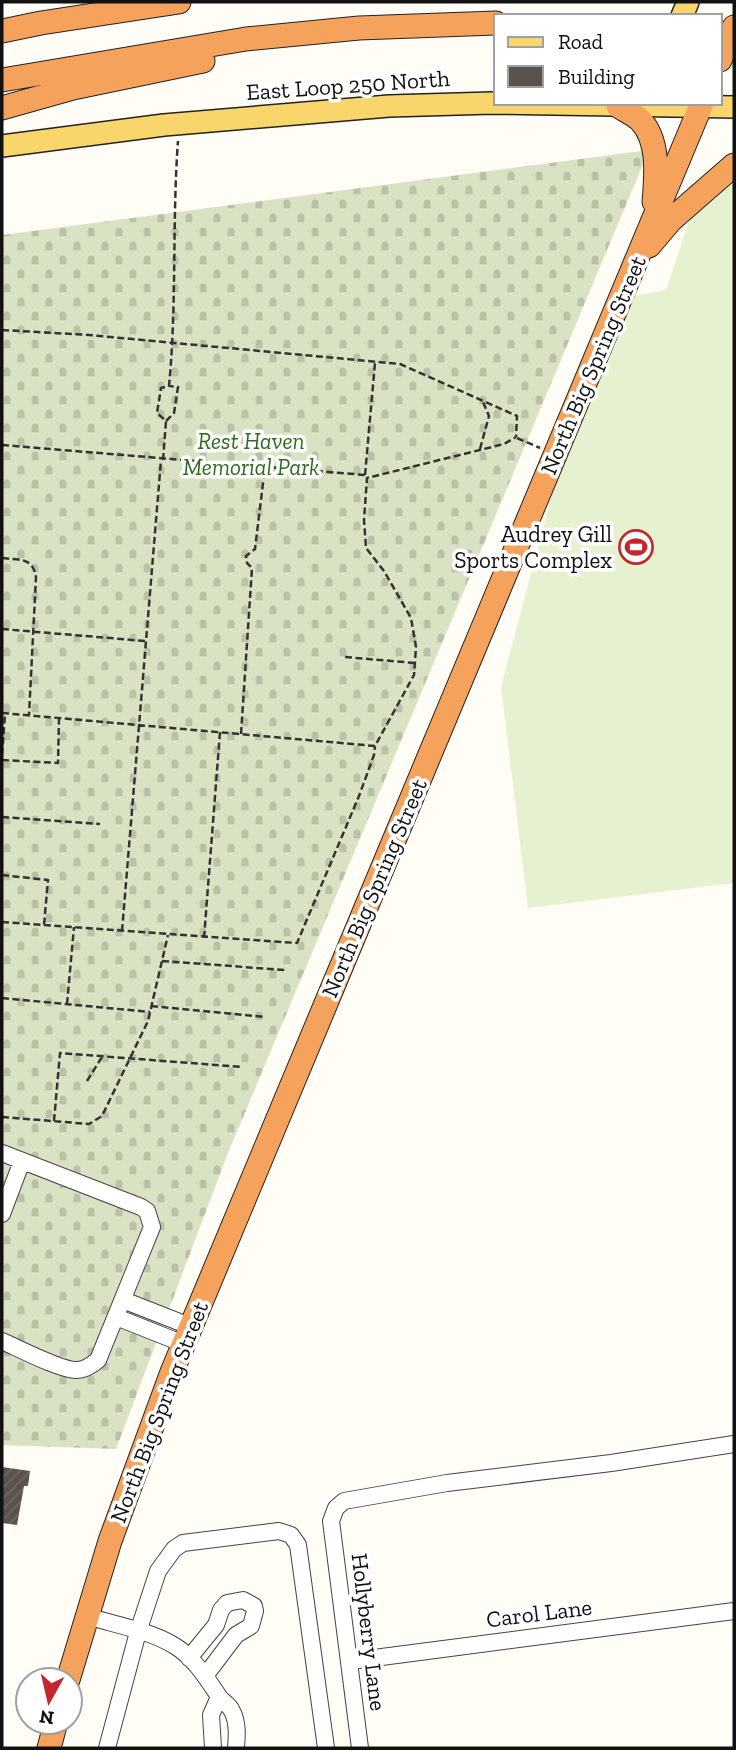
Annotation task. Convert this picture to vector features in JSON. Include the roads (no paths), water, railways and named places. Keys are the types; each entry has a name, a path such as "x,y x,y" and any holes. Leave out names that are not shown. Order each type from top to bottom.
{"highway":[{"path":"2,31 178,2"},
{"path":"2,80 246,39 359,28 494,23"},
{"path":"2,108 74,88 185,64 471,24"},
{"path":"722,55 734,27"},
{"path":"614,105 639,119 648,129 652,140 655,170 651,225"},
{"name":"North Big Spring Street","path":"72,1666 110,1541 150,1427 701,105"},
{"path":"637,258 671,220 734,165"}],"main road":[{"name":"East Loop 250 North","path":"2,146 178,123 389,106 494,103"},
{"name":"East Loop 250 North","path":"614,105 734,107"}],"street":[{"path":"2,1153 141,1207 147,1212 152,1227 97,1360 88,1367 77,1370 63,1367 2,1341"},
{"path":"2,1214 22,1161"},
{"path":"123,1300 188,1336"},
{"path":"116,1317 188,1336"},
{"name":"Hollyberry Lane","path":"360,1748 331,1521 336,1508 344,1501 447,1483 611,1463 734,1444"},
{"path":"107,1748 138,1632 158,1571 174,1549 183,1543 279,1531 291,1535 298,1545 326,1748"},
{"path":"189,1658 216,1625 221,1610 227,1603 243,1600 254,1606 251,1626 236,1635 205,1676"},
{"name":"Carol Lane","path":"351,1661 734,1611"},
{"path":"87,1616 175,1646 189,1658 219,1697 232,1709 236,1722 236,1748"},
{"path":"213,1748 211,1714 219,1697"}],"place":[{"name":"Audrey Gill Sports Complex","path":"636,547"}],"park label":[{"name":"Rest Haven Memorial Park","path":"251,454"}]}
